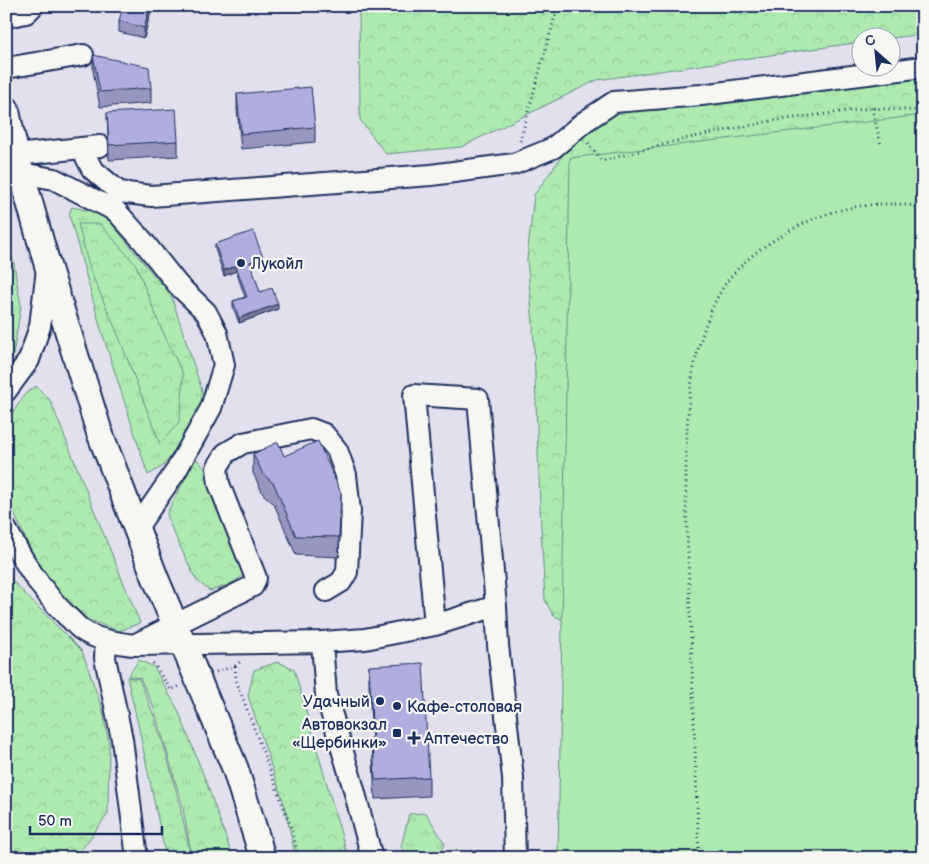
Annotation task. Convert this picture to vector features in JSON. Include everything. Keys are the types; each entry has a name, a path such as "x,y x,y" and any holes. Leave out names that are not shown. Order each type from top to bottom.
{"main road":[{"path":"8,124 48,267 100,431 136,529 235,768 262,858"}],"street":[{"path":"6,17 26,13 34,6"},
{"path":"6,68 83,55"},
{"path":"19,164 91,147 92,169 119,192 151,196 431,175 514,164 553,148 614,102 701,95 923,67"},
{"path":"19,164 116,210 178,285 206,312 217,333 224,365 211,408 176,471 136,529"},
{"path":"6,391 29,360 40,326 48,267"},
{"path":"6,370 29,360"},
{"path":"435,624 414,395 478,399 498,645 513,778 515,858"},
{"path":"179,635 253,586 256,578 219,484 217,468 226,453 243,443 311,429 324,434 337,450 346,475 350,511 347,572 341,582 326,591"},
{"path":"6,529 41,587 83,631 106,640 134,645 179,635 322,642 365,639 435,624 496,606"},
{"path":"106,640 105,658 122,739 138,858"},
{"path":"322,642 326,695 372,858"}],"path":[{"path":"514,164 555,16 574,6"},
{"path":"576,129 602,161 684,140 771,121 872,108 923,111"},
{"path":"872,108 882,145"},
{"path":"698,858 686,512 686,450 688,400 694,364 704,329 715,301 733,274 760,249 792,229 820,216 851,207 892,204 923,207"},
{"path":"152,662 171,690 235,666 247,658"},
{"path":"235,666 236,680 290,824 299,858"}],"green space":[{"path":"359,6 923,6 923,34 902,37 902,28 852,28 852,43 597,80 461,147 386,154 360,120"},
{"path":"923,74 923,131 569,623 553,615 545,600 533,324 527,259 534,195 565,152 615,112"},
{"path":"923,115 923,858 558,858 570,158"},
{"path":"72,207 104,214 155,277 170,292 205,400 191,430 163,466 148,475 101,329 69,214"},
{"path":"78,224 100,224 136,265 161,328 183,374 179,422 160,444 119,337 90,270"},
{"path":"6,225 21,306 13,356 6,360"},
{"path":"36,386 50,400 140,623 119,631 89,620 61,595 32,553 10,504 6,491 6,423 25,394"},
{"path":"196,458 213,479 247,569 236,581 210,591 196,580 171,527 167,513"},
{"path":"6,574 82,651 103,711 109,744 108,814 75,858 6,858"},
{"path":"139,660 154,667 178,710 233,858 192,858 183,808 152,703 140,678 128,676"},
{"path":"278,662 294,669 348,858 296,858 284,804 248,696 254,670"},
{"path":"127,677 139,679 156,722 176,789 191,858 166,858"},
{"path":"426,813 445,844 439,858 408,858 401,847 409,814"}],"building":[{"path":"123,6 150,6 144,28 119,21"},
{"path":"93,55 149,67 151,88 100,92"},
{"path":"311,87 315,127 241,134 237,94"},
{"path":"176,109 178,141 109,145 107,113"},
{"path":"253,231 263,257 250,262 260,292 272,288 278,304 239,318 233,301 247,297 236,266 224,270 215,244"},
{"path":"318,441 341,493 339,537 296,536 274,484 263,474 253,454 278,442 284,456"},
{"path":"423,663 429,777 375,780 369,666"}],"place":[{"name":"Лукойл","path":"241,263"},
{"name":"Удачный","path":"380,701"},
{"name":"Кафе-столовая","path":"397,706"},
{"name":"Автовокзал «Щербинки»","path":"397,733"},
{"name":"Аптечество","path":"414,738"}]}
